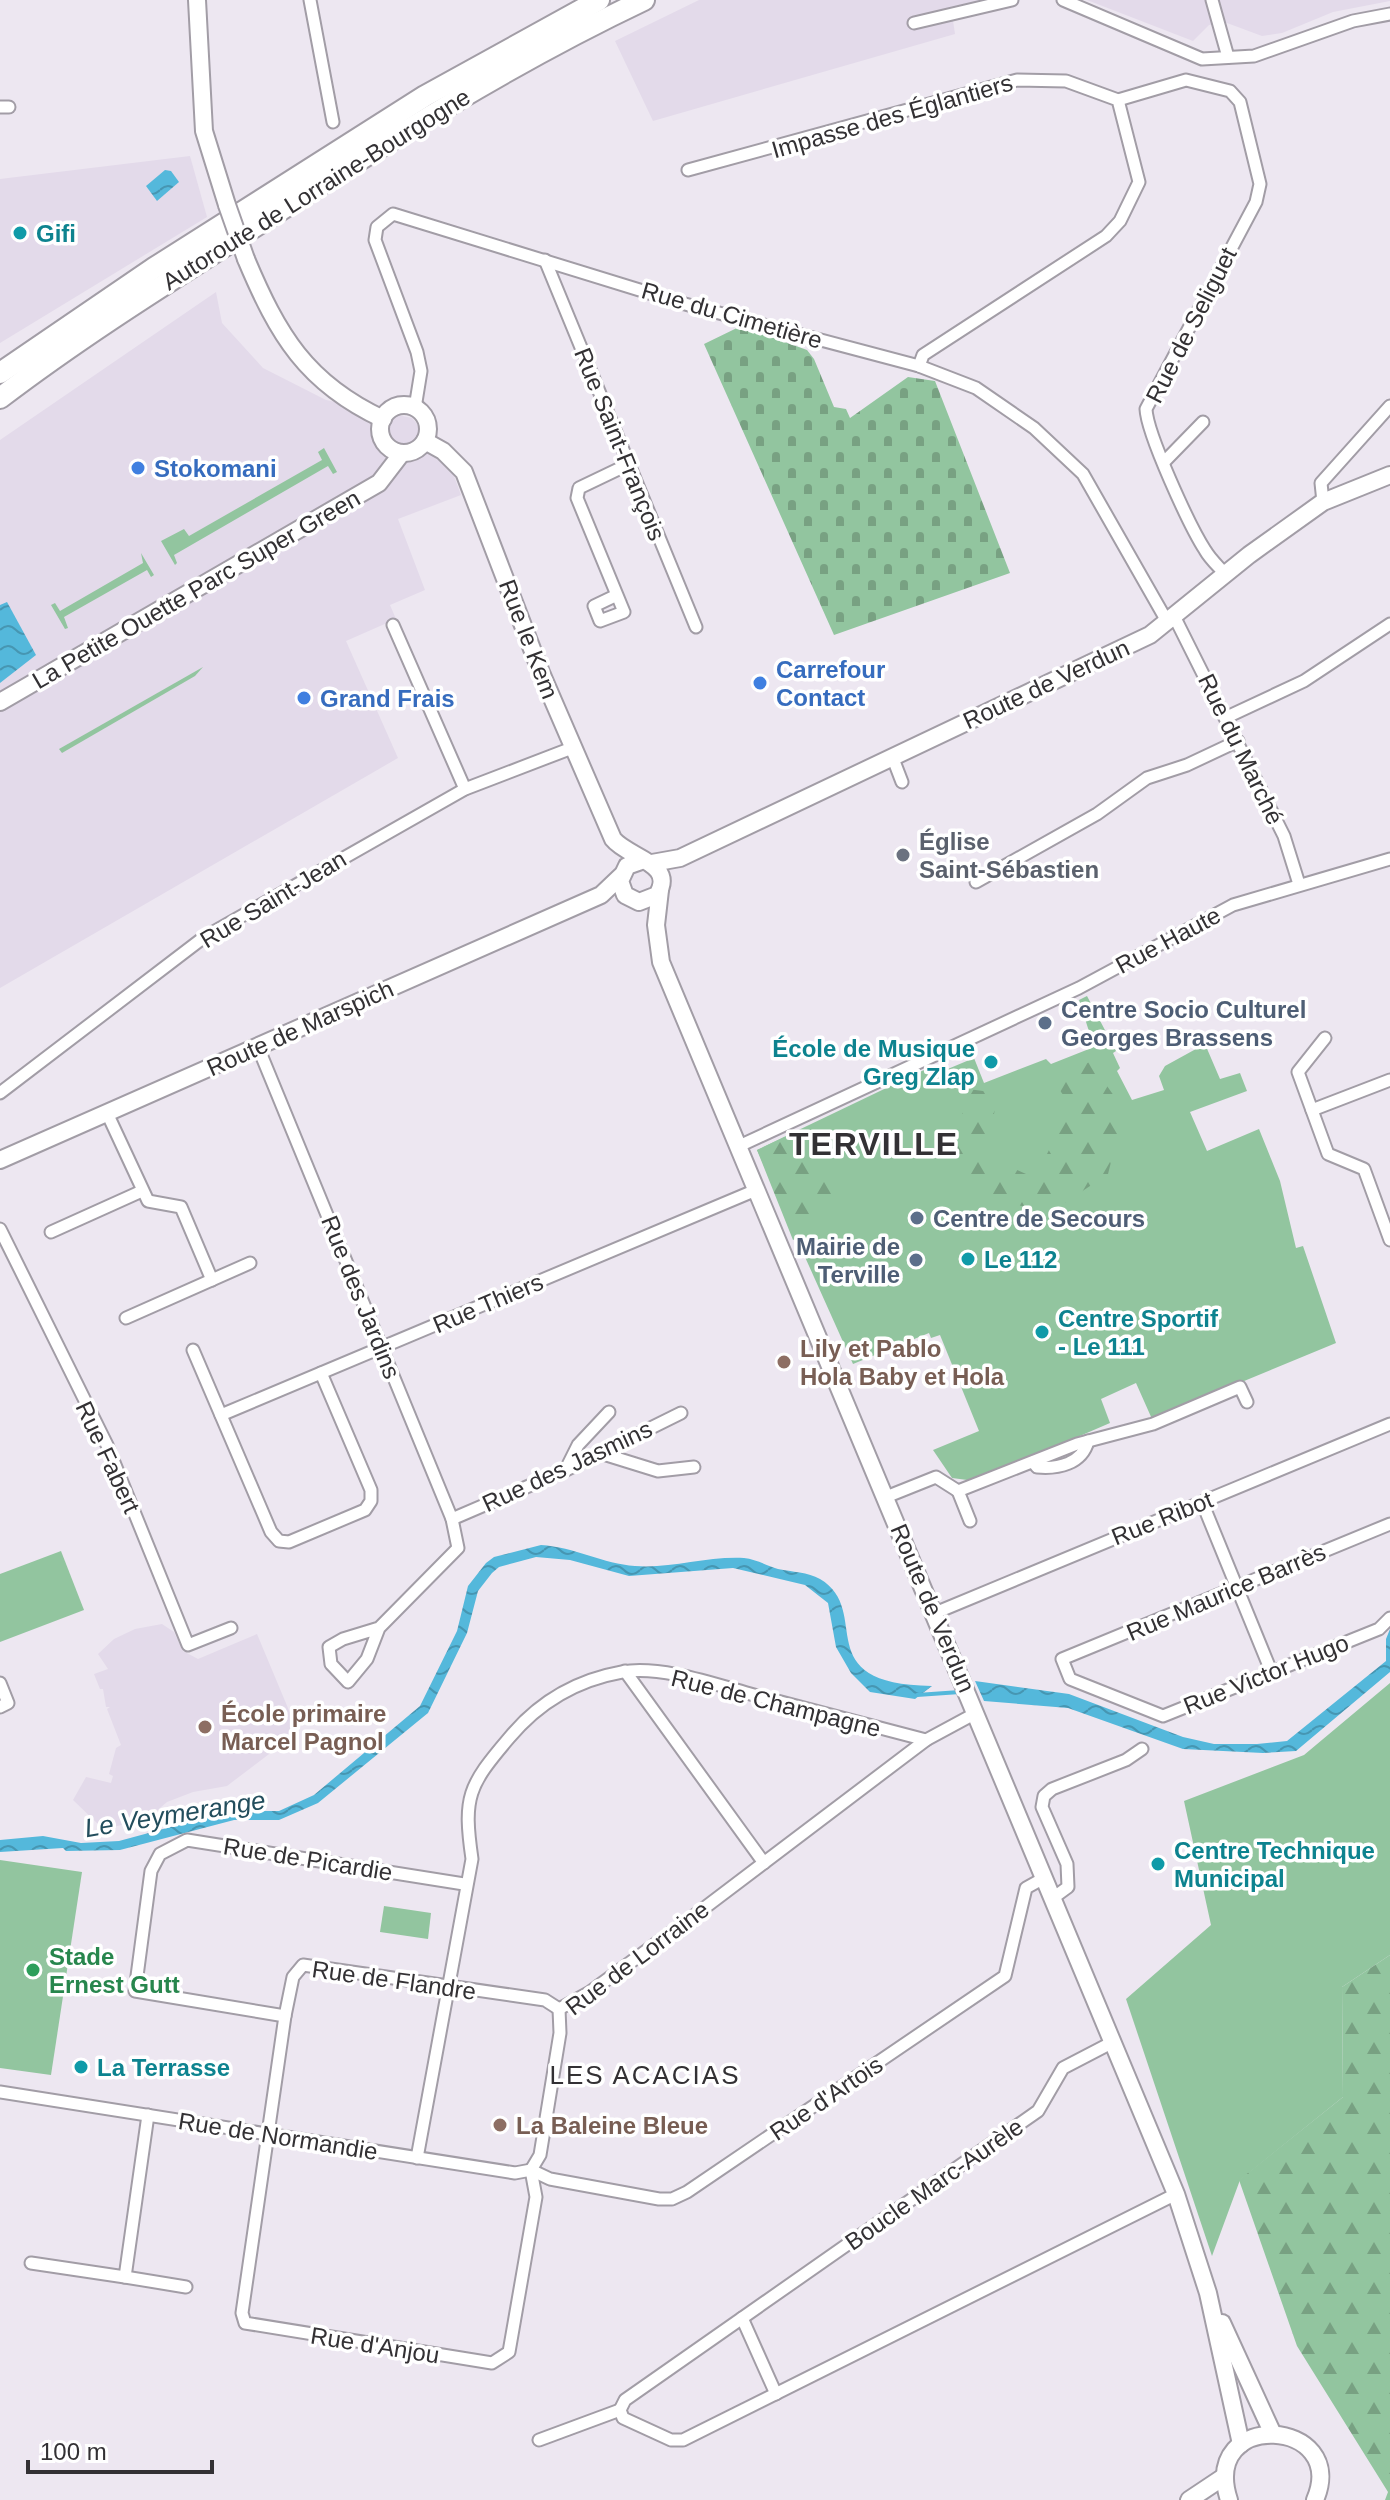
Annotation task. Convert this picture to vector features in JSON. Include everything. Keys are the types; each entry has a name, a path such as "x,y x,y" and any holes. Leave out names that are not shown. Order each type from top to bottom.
{"highway":[{"name":"Autoroute de Lorraine-Bourgogne","path":"3,391 154,268 413,104 599,0"},
{"name":"Autoroute de Lorraine-Bourgogne","path":"3,391 368,153 480,86 644,0"}],"main road":[{"path":"197,0 204,131 246,259 269,310 298,357 341,397 383,419"},
{"path":"393,408 415,408 428,426 425,441 415,450 395,450 381,433 383,419 393,408"},
{"name":"Rue le Kem","path":"425,441 443,451 464,472 572,748 621,849 622,873"},
{"name":"La Petite Ouette Parc Super Green","path":"0,702 379,483 395,450"},
{"name":"Route de Verdun","path":"648,862 680,858 1150,635 1225,574 1323,502 1390,475"},
{"path":"621,849 648,862 660,871 661,886 652,900 632,899 622,873 632,862 648,862"},
{"name":"Route de Verdun","path":"680,858 661,886 656,925 661,962 1176,2194 1208,2293 1241,2444"},
{"name":"Route de Marspich","path":"0,1160 601,895 622,873"},
{"name":"Route de Marspich","path":"601,895 632,899"},
{"name":"Route de Verdun","path":"632,899 656,925"},
{"name":"Route de Verdun","path":"1208,2293 1272,2432"},
{"path":"1229,2500 1225,2476 1227,2464 1241,2444 1255,2435 1272,2432 1299,2440 1310,2450 1320,2477 1315,2500"},
{"path":"1189,2500 1225,2476"}],"street":[{"path":"310,0 333,122"},
{"path":"914,23 1012,0"},
{"path":"1063,0 1202,59 1254,56 1353,21 1390,14"},
{"path":"1212,0 1228,57"},
{"name":"Impasse des Églantiers","path":"688,170 1017,80 1066,81 1118,100"},
{"name":"Rue de Seliguet","path":"1118,100 1186,80 1230,91 1243,112 1260,184 1259,194 1150,398 1147,419 1204,550 1225,574"},
{"path":"919,366 923,355 1113,230 1137,188 1139,173 1118,100"},
{"name":"Rue du Cimetière","path":"415,408 421,371 375,240 377,227 393,214 406,215 710,311 955,378 1011,410 1083,474 1172,620"},
{"name":"Rue Saint-François","path":"545,260 696,627"},
{"path":"1323,502 1321,483 1390,406"},
{"path":"1164,462 1203,422"},
{"path":"617,595 577,498 579,488 587,482 627,465"},
{"name":"Rue du Marché","path":"1172,620 1227,717 1284,836 1299,884"},
{"path":"1227,717 1304,681 1390,624"},
{"path":"393,625 465,789"},
{"path":"976,882 1097,814 1147,778 1177,769 1238,741"},
{"name":"Rue Saint-Jean","path":"0,1093 203,938 465,789 572,748"},
{"path":"892,756 902,782"},
{"name":"Rue Haute","path":"737,1147 1079,988 1233,905 1390,859"},
{"path":"1325,1038 1298,1072 1328,1154 1364,1169 1390,1240"},
{"name":"Rue des Jardins","path":"258,1047 452,1519 458,1548 379,1628"},
{"path":"1312,1110 1390,1080"},
{"path":"107,1113 148,1201 181,1207 212,1280"},
{"name":"Rue Thiers","path":"221,1415 756,1190"},
{"path":"51,1232 142,1191"},
{"name":"Rue Fabert","path":"0,1229 107,1445 188,1645 231,1628"},
{"path":"126,1318 250,1263"},
{"path":"193,1350 271,1532 279,1541 289,1542 365,1510 371,1501 371,1490 321,1373"},
{"path":"958,1491 1088,1441 1153,1424 1240,1387 1247,1402"},
{"path":"566,1470 578,1445 609,1412"},
{"name":"Rue des Jasmins","path":"452,1519 566,1470 681,1413"},
{"name":"Rue Ribot","path":"935,1613 1390,1424"},
{"path":"600,1453 658,1471 694,1467"},
{"path":"886,1497 936,1477 958,1491 970,1521"},
{"path":"1202,1502 1271,1671"},
{"name":"Rue Maurice Barrès","path":"1062,1659 1390,1524"},
{"name":"Rue Victor Hugo","path":"1062,1659 1070,1679 1163,1716 1379,1629 1390,1618"},
{"path":"379,1628 367,1659 348,1682 331,1664 329,1647 343,1639 379,1628"},
{"name":"Rue de Champagne","path":"625,1671 764,1863"},
{"name":"Rue de Champagne","path":"417,2158 464,1884 472,1859 466,1814 473,1785 516,1730 566,1689 625,1671 687,1677 926,1740"},
{"path":"0,1683 4,1705"},
{"name":"Rue de Lorraine","path":"531,2170 540,2155 560,2033 559,2009 590,1992 926,1740 976,1713"},
{"path":"1053,1898 1068,1887 1067,1864 1042,1807 1044,1796 1052,1789 1126,1760 1142,1749"},
{"name":"Rue de Picardie","path":"285,2016 135,1991 151,1871 160,1854 187,1840 464,1884"},
{"name":"Rue d'Artois","path":"531,2170 550,2179 659,2199 672,2199 687,2192 1005,1976 1026,1888 1044,1878"},
{"name":"Rue de Flandre","path":"269,2134 285,2016 293,1977 303,1965 545,2000 559,2009"},
{"name":"Boucle Marc-Aurèle","path":"539,2440 620,2410 625,2400 1038,2111 1063,2068 1113,2042"},
{"name":"Rue de Normandie","path":"0,2092 515,2173 531,2170"},
{"path":"125,2277 148,2115"},
{"name":"Rue d'Anjou","path":"269,2134 242,2313 245,2323 492,2363 509,2352 536,2197 531,2170"},
{"path":"620,2410 623,2418 671,2440 683,2440 1176,2194"},
{"path":"31,2263 186,2287"},
{"path":"742,2318 776,2394"}],"shaded area":[{"path":"699,0 982,0 951,7 955,34 653,121 615,41"},
{"path":"1087,0 1390,1 1333,12 1282,33 1262,36 1227,23 1209,25 1193,41"},
{"path":"190,156 207,217 0,343 0,179"},
{"path":"216,292 222,323 263,368 326,400 412,418 448,460 461,495 398,519 425,590 390,605 396,619 346,641 398,758 0,988 0,440"},
{"name":"École primaire Marcel Pagnol","path":"162,1624 174,1632 183,1651 198,1659 257,1634 298,1732 227,1786 193,1792 167,1802 147,1819 109,1828 99,1825 73,1800 86,1777 111,1783 113,1776 109,1774 116,1748 121,1745 107,1709 110,1707 106,1707 103,1689 100,1689 94,1674 108,1669 98,1654 114,1639 135,1629"}],"green space":[{"path":"741,326 807,350 814,359 834,407 846,409 850,418 908,377 935,381 1010,573 834,635 704,344"},
{"path":"324,448 337,472 333,474 328,466 174,555 175,565 161,541 184,529 189,536 322,460 318,452"},
{"path":"141,553 154,575 151,577 147,570 64,617 68,628 65,629 51,605 55,603 60,611 143,563"},
{"path":"203,667 195,676 62,753 59,749"},
{"path":"1087,996 1116,1051 1113,1053 1120,1068 1117,1071 1132,1100 1164,1090 1159,1076 1165,1066 1205,1044 1220,1079 1240,1073 1247,1091 1190,1112 1207,1151 1259,1129 1280,1181 1296,1248 1303,1246 1336,1343 1152,1419 1136,1383 1101,1399 1110,1423 975,1481 952,1478 933,1450 979,1431 940,1335 931,1338 929,1333 853,1364 757,1150 926,1069 931,1076 974,1058 984,1083 1046,1059 1051,1064 1094,1047 1079,1000"},
{"path":"1090,1062 1124,1110 1108,1174 1051,1212 988,1199 952,1160 968,1089 998,1093 986,1156 1035,1178 1071,1106 1049,1075"},
{"path":"795,1132 811,1163 861,1192 816,1213 811,1232 793,1240 757,1150"},
{"path":"61,1551 84,1610 0,1642 0,1574"},
{"path":"1390,1683 1390,1955 1342,1987 1343,2097 1240,2180 1212,2256 1126,1999 1211,1925 1184,1801 1304,1755"},
{"name":"Stade Ernest Gutt","path":"0,1860 82,1872 51,2075 0,2068"},
{"path":"384,1906 431,1913 428,1939 380,1932"},
{"path":"1390,1955 1390,2500 1385,2500 1388,2492 1297,2346 1239,2180 1343,2097 1342,1987"}],"water":[{"path":"165,170 171,171 179,182 157,201 146,186"},
{"path":"7,602 36,655 0,683 0,605"},
{"path":"541,1545 635,1566 744,1558 815,1577 835,1593 843,1609 855,1660 869,1673 893,1682 932,1686 915,1699 870,1692 851,1673 836,1647 828,1603 805,1585 733,1568 629,1576 570,1560 536,1557 499,1567 478,1591 467,1633 428,1713 318,1803 279,1820 234,1820 120,1850 66,1851 63,1848 0,1852 0,1840 43,1836 81,1843 119,1841 230,1811 279,1811 314,1795 420,1706 457,1631 468,1586 486,1563 494,1557"},
{"path":"1390,1629 1390,1672 1296,1751 1263,1753 1183,1749 1068,1708 984,1701 975,1681 1069,1694 1183,1737 1214,1744 1287,1741 1386,1661 1386,1639"}],"waterway":[{"name":"Le Veymerange","path":"917,1695 960,1692"}],"place":[{"name":"Gifi","path":"20,233"},
{"name":"Stokomani","path":"138,468"},
{"name":"Carrefour Contact","path":"760,683"},
{"name":"Grand Frais","path":"304,698"},
{"name":"Église Saint-Sébastien","path":"903,855"},
{"name":"Centre Socio Culturel Georges Brassens","path":"1045,1023"},
{"name":"École de Musique Greg Zlap","path":"991,1062"},
{"name":"Centre de Secours","path":"917,1218"},
{"name":"Le 112","path":"968,1259"},
{"name":"Mairie de Terville","path":"916,1260"},
{"name":"Centre Sportif - Le 111","path":"1042,1332"},
{"name":"Lily et Pablo Hola Baby et Hola","path":"784,1362"},
{"name":"École primaire Marcel Pagnol","path":"205,1727"},
{"name":"Centre Technique Municipal","path":"1158,1864"},
{"name":"Stade Ernest Gutt","path":"33,1970"},
{"name":"La Terrasse","path":"81,2067"},
{"name":"La Baleine Bleue","path":"500,2125"}],"district":[{"name":"TERVILLE","path":"874,1144"},
{"name":"LES ACACIAS","path":"645,2075"}]}
